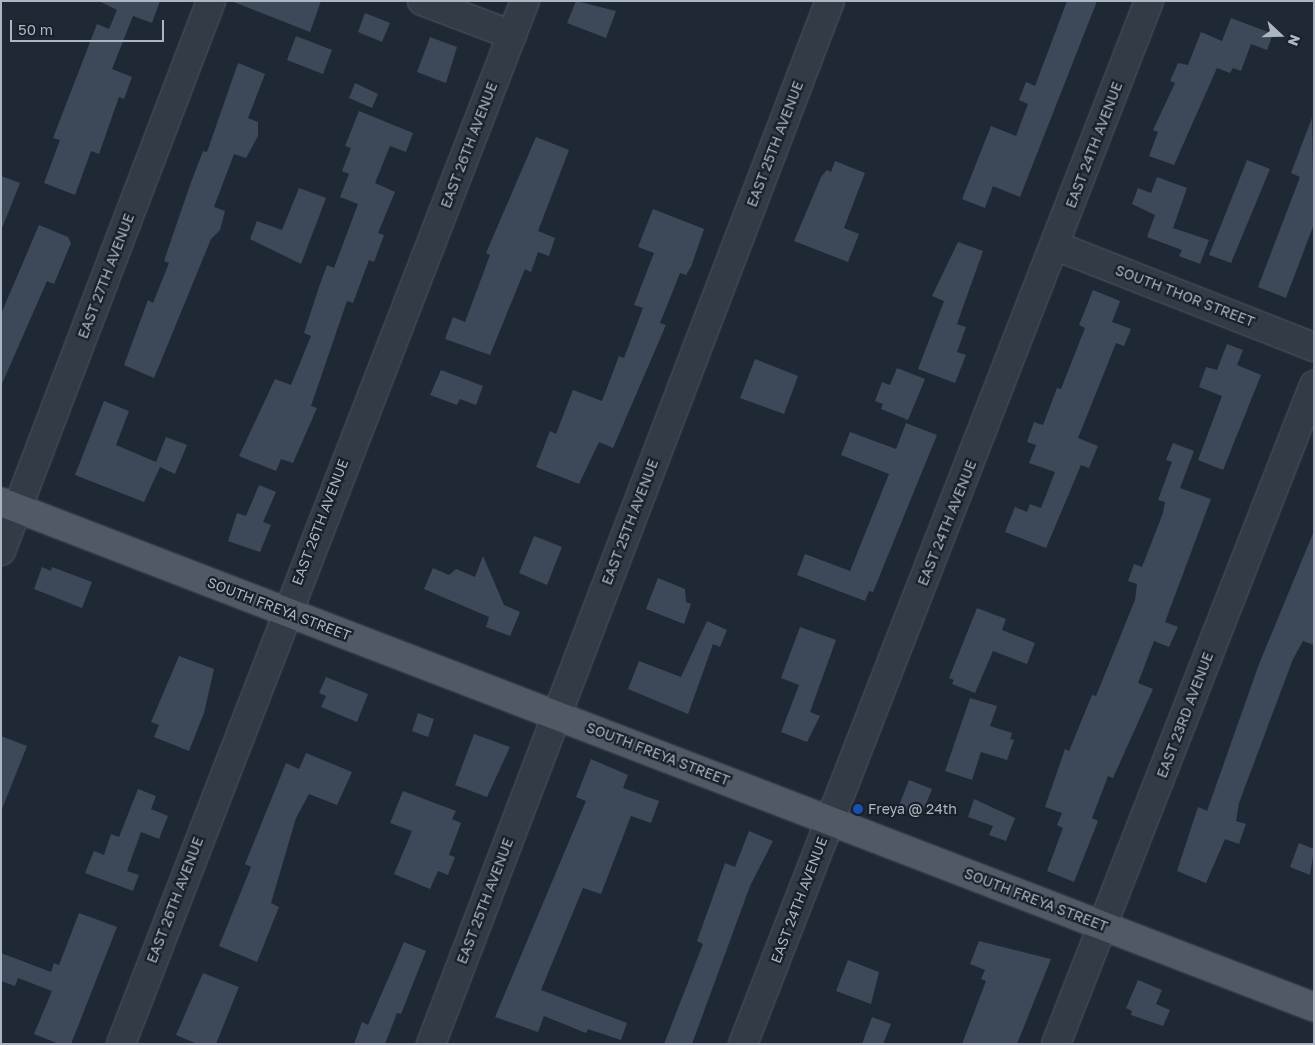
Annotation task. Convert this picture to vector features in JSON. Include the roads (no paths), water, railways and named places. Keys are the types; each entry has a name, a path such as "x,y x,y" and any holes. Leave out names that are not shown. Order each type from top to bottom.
{"main road":[{"name":"SOUTH FREYA STREET","path":"9,505 1314,1007"}],"street":[{"name":"EAST 27TH AVENUE","path":"1,551 9,505 211,1"},
{"path":"422,1 512,35"},
{"name":"EAST 26TH AVENUE","path":"120,1044 285,612 525,1"},
{"name":"EAST 25TH AVENUE","path":"431,1044 830,1"},
{"name":"EAST 24TH AVENUE","path":"743,1044 829,820 1056,246 1149,1"},
{"name":"SOUTH THOR STREET","path":"1056,246 1314,347"},
{"name":"EAST 23RD AVENUE","path":"1056,1044 1314,385"}],"place":[{"name":"Freya @ 24th","path":"858,809"}]}
